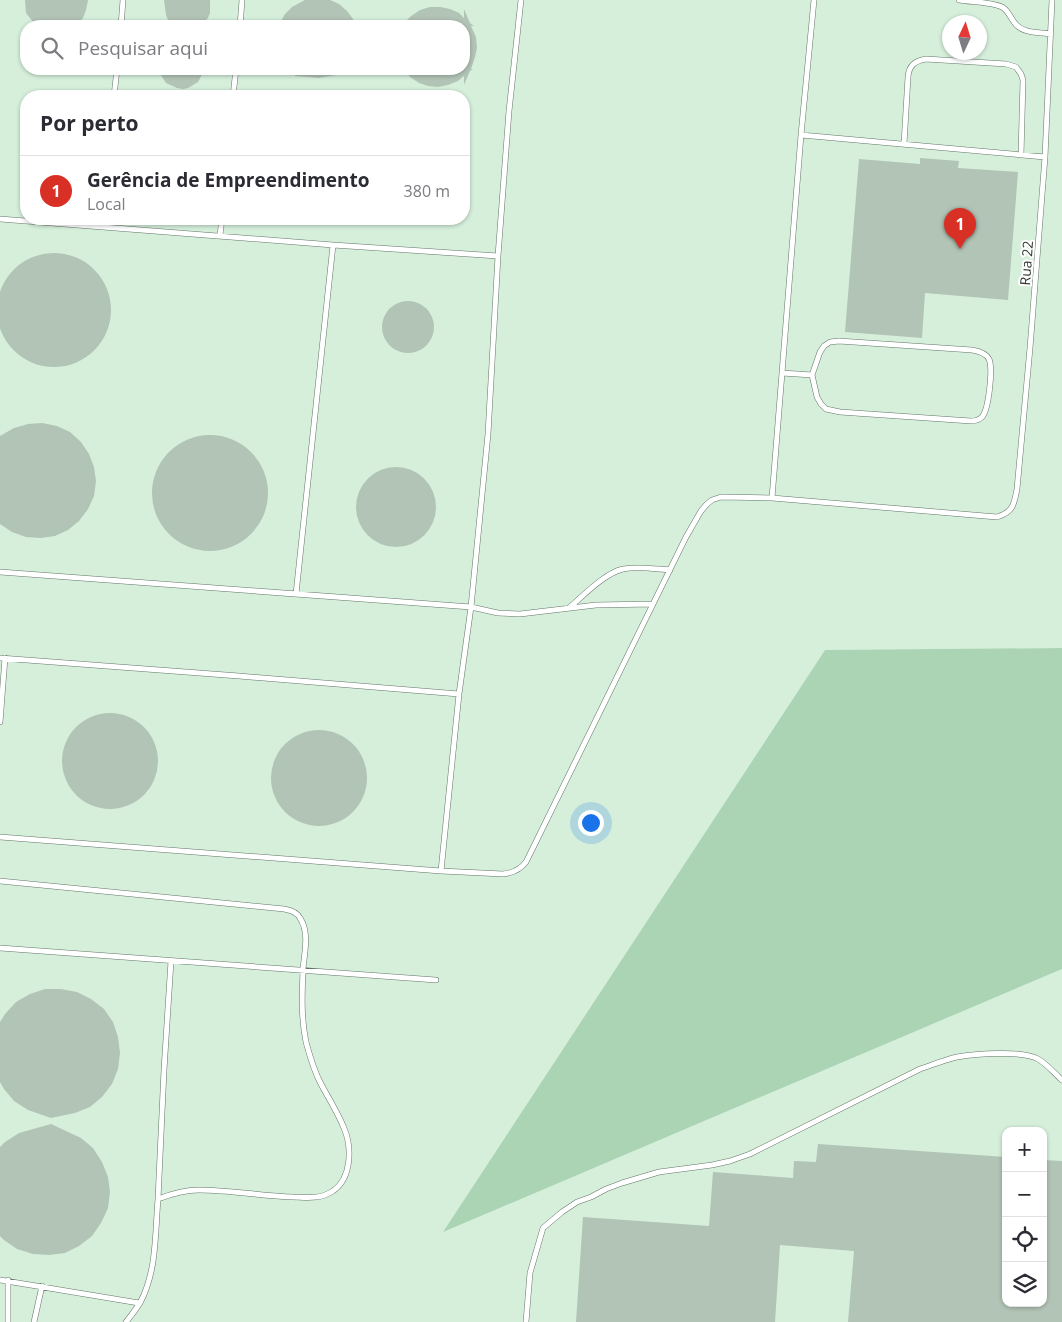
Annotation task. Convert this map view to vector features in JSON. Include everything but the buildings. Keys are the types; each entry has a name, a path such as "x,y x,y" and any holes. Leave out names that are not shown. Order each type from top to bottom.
{"lane":[{"path":"121,20 123,0"},
{"path":"240,20 242,0"},
{"path":"441,871 459,694 472,607 488,434 498,256 509,111 521,0"},
{"path":"0,837 441,871 503,874 516,871 523,866 701,511 712,500 721,498 772,498 801,135 814,0"},
{"path":"959,0 1004,8 1019,28 1029,32 1050,34"},
{"name":"Rua 22","path":"772,498 997,517 1011,510 1018,489 1030,348 1045,157 1052,0"},
{"path":"904,144 908,77 910,67 914,62 926,59 1002,64 1016,67 1023,80 1022,156"},
{"path":"115,90 116,75"},
{"path":"234,90 235,75"},
{"path":"801,135 1045,157"},
{"path":"0,219 20,221"},
{"path":"77,225 498,256"},
{"path":"220,235 221,225"},
{"path":"296,594 333,245"},
{"path":"840,341 972,350 986,355 991,368 984,414 977,420 971,421 831,410 823,407 819,402 812,375 824,346 830,342 840,341"},
{"path":"782,373 812,375"},
{"path":"570,608 598,583 609,575 621,570 639,568 670,570"},
{"path":"0,572 472,607 498,613 520,614 596,605 654,604"},
{"path":"0,722 2,658 459,694"},
{"path":"0,881 290,910 300,918 306,937 302,1016 305,1037 310,1059 345,1130 349,1149 348,1166 343,1179 333,1191 316,1197 285,1197 199,1190 175,1193 158,1199"},
{"path":"0,948 436,980"},
{"path":"126,1322 146,1290 152,1270 158,1199 171,961"},
{"path":"526,1322 530,1273 543,1228 577,1202 606,1189 659,1172 712,1165 750,1154 920,1069 945,1060 973,1055 1018,1054 1038,1059 1062,1080"},
{"path":"0,1280 139,1303"},
{"path":"8,1280 8,1322"},
{"path":"34,1322 42,1286"}],"shaded area":[{"path":"0,0 1062,0 1062,648 825,650 444,1231 1062,969 1062,1322 0,1322"},
{"path":"1062,648 1062,969 443,1232 825,650"}],"place":[{"name":"Gerência de Empreendimento","path":"960,249"}]}
